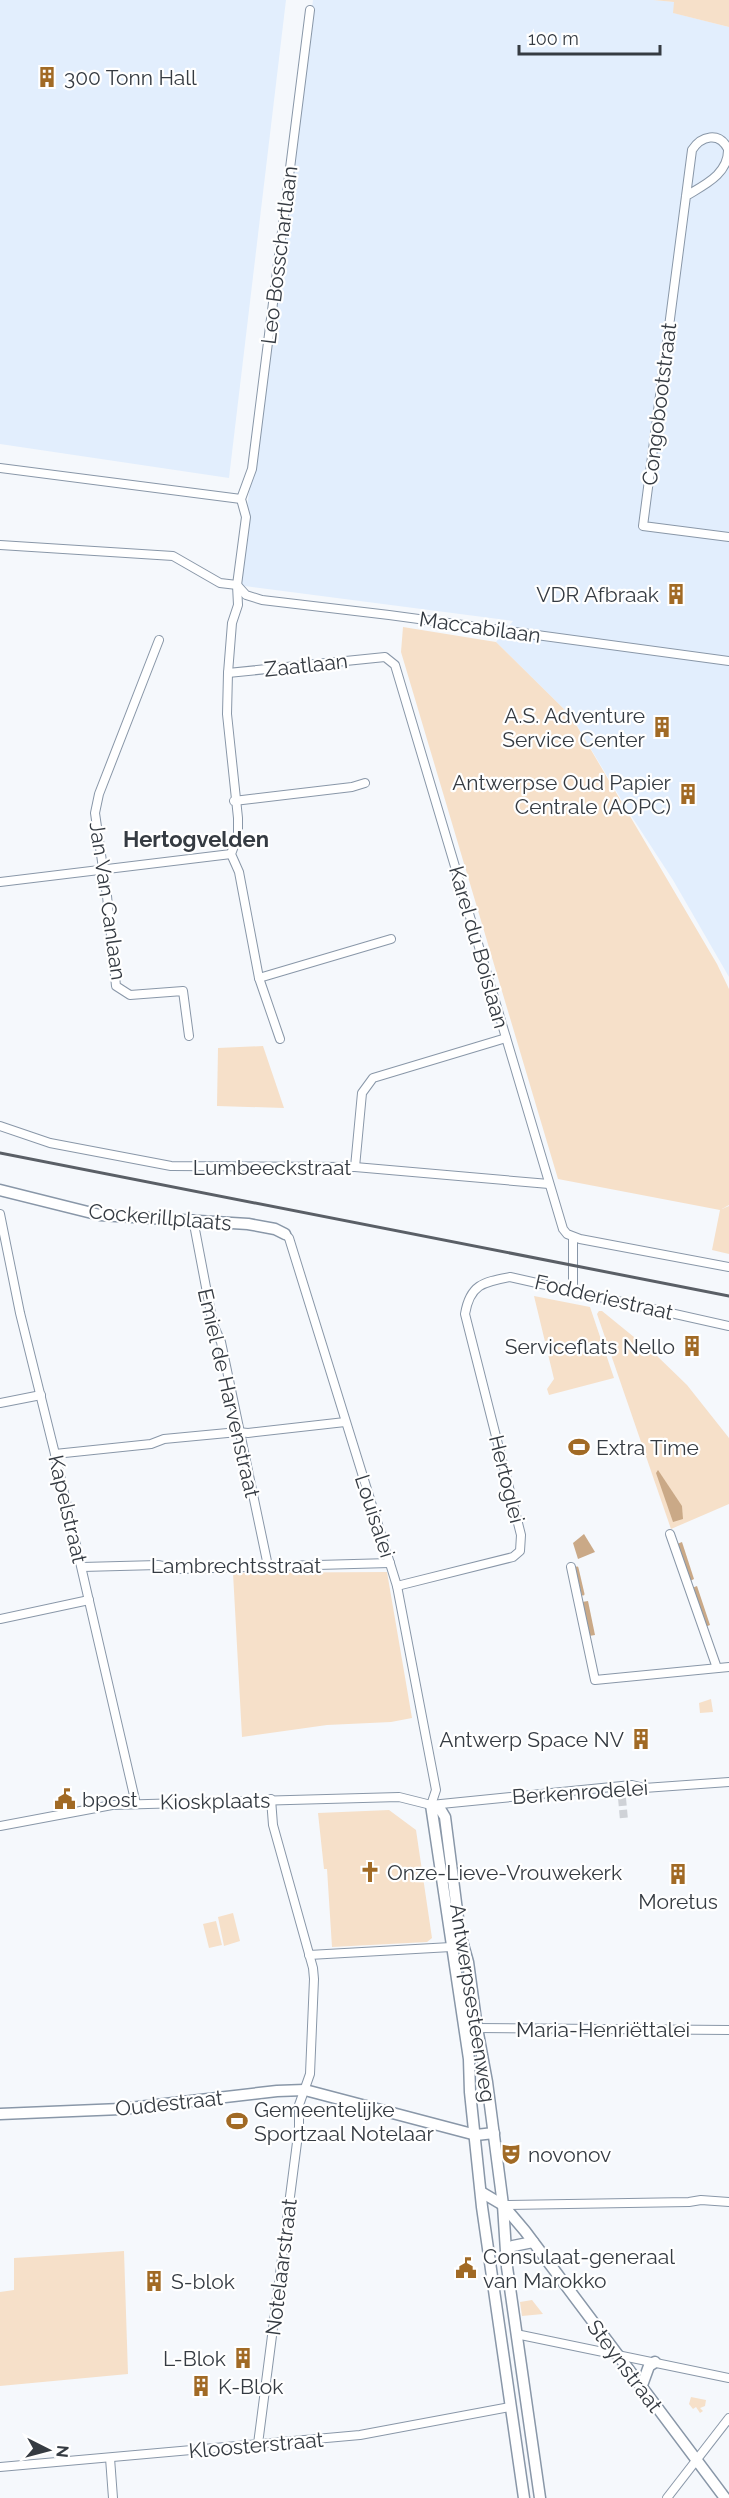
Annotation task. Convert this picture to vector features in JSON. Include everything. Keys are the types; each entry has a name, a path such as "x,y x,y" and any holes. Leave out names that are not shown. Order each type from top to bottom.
{"street":[{"name":"Leo Bosschartlaan","path":"231,854 238,835 227,714 228,674 232,623 238,605 237,585 246,517 241,499 252,469 310,10"},
{"name":"Congobootstraat","path":"686,196 704,185 724,167 728,149 722,142 714,138 705,138 697,141 692,150 686,196 643,526 729,537"},
{"path":"0,468 241,499"},
{"name":"Maccabilaan","path":"0,545 173,556 220,583 237,585 246,595 262,600 729,661"},
{"name":"Jan Van Canlaan","path":"159,640 98,797 95,813 116,986 130,996 183,991 189,1036"},
{"name":"Zaatlaan","path":"228,674 385,657"},
{"name":"Karel du Boislaan","path":"385,657 395,665 402,681 549,1184 563,1229 573,1237"},
{"path":"234,801 352,787 365,783"},
{"path":"0,882 231,854 239,872 259,978 280,1039"},
{"path":"259,978 391,939"},
{"path":"355,1167 362,1093 372,1078 506,1038"},
{"name":"Lumbeeckstraat","path":"0,1126 50,1143 171,1166 355,1167 549,1184"},
{"name":"Cockerillplaats","path":"0,1190 100,1215 248,1224 285,1233"},
{"name":"Kapelstraat","path":"0,1214 4,1255 56,1454 136,1804"},
{"name":"Emiel de Harvenstraat","path":"193,1219 213,1324 221,1342 238,1432 268,1566"},
{"name":"Louisalei","path":"285,1233 289,1238 397,1586 436,1790 431,1805"},
{"path":"573,1289 573,1237 729,1267"},
{"name":"Fodderiestraat","path":"478,1285 485,1281 510,1276 729,1326"},
{"name":"Hertoglei","path":"397,1586 513,1557 520,1551 521,1535 465,1314 470,1297 478,1285"},
{"path":"0,1403 41,1395"},
{"path":"56,1454 238,1432 248,1433 345,1422"},
{"path":"670,1534 717,1668"},
{"name":"Lambrechtsstraat","path":"82,1568 158,1565 178,1569 390,1563"},
{"path":"571,1567 595,1680 729,1667"},
{"path":"0,1619 89,1600"},
{"name":"Berkenrodelei","path":"431,1805 632,1785 644,1788 729,1782"},
{"name":"Kioskplaats","path":"0,1826 98,1807 136,1804 399,1797 431,1805"},
{"name":"Notelaarstraat","path":"258,2444 299,2127 299,2105 310,2074 314,1979 273,1825 271,1799"},
{"name":"Antwerpsesteenweg","path":"524,2498 481,2192 470,2092 469,2059 431,1805 439,1807 445,1817 460,1934 468,1962 494,2133 503,2205 507,2267 540,2498"},
{"path":"309,1955 451,1947"},
{"name":"Maria-Henriëttalei","path":"477,2028 729,2030"},
{"name":"Oudestraat","path":"0,2114 121,2109 277,2091 305,2090 476,2135"},
{"path":"476,2135 494,2133"},
{"path":"481,2192 503,2205 519,2206 701,2200 729,2202"},
{"name":"Steynstraat","path":"503,2205 725,2498"},
{"path":"517,2222 519,2206"},
{"path":"507,2250 513,2246 533,2242"},
{"path":"516,2334 614,2352 729,2378"},
{"path":"641,2388 650,2366 655,2362"},
{"name":"Kloosterstraat","path":"0,2467 360,2435 510,2407"},
{"path":"667,2498 729,2418"},
{"path":"110,2458 113,2498"}],"shaded area":[{"path":"0,0 286,0 229,478 0,444"},
{"path":"313,0 653,0 675,2 674,13 729,27 729,977 673,880 571,716 496,642 513,621 237,585"},
{"path":"653,0 729,0 729,27 673,13 674,2"},
{"path":"403,627 496,642 571,716 717,964 729,989 729,1205 722,1209 729,1206 729,1254 712,1250 720,1210 558,1179 401,652"},
{"path":"263,1046 284,1108 217,1106 218,1048"},
{"path":"534,1296 590,1307 614,1378 549,1395 547,1389 554,1379"},
{"path":"602,1311 656,1355 687,1385 729,1438 729,1504 671,1529 597,1314"},
{"path":"658,1470 682,1506 683,1519 673,1522 656,1473"},
{"path":"584,1534 595,1552 578,1559 573,1543"},
{"path":"682,1542 694,1579 690,1581 677,1544"},
{"path":"387,1572 412,1718 391,1722 327,1725 242,1737 233,1573"},
{"path":"697,1586 710,1625 705,1627 692,1588"},
{"path":"588,1601 595,1635 589,1636 582,1602"},
{"path":"711,1699 713,1712 700,1713 699,1703"},
{"path":"389,1810 416,1830 432,1938 427,1942 332,1947 327,1869 324,1869 318,1813"},
{"path":"233,1913 240,1941 224,1946 218,1917"},
{"path":"216,1921 222,1945 209,1948 203,1924"},
{"path":"124,2251 128,2374 0,2386 0,2292 14,2290 14,2258"},
{"path":"532,2300 543,2314 522,2316 520,2302"},
{"path":"691,2397 706,2400 705,2406 700,2408 703,2411 700,2413 696,2407 693,2409 689,2404"}],"waterway":[{"path":"577,1568 583,1594"}],"tunnel":[{"path":"622,1798 624,1820"}],"railway":[{"path":"0,1153 729,1296"}],"place":[{"name":"300 Tonn Hall","path":"47,77"},
{"name":"VDR Afbraak","path":"676,594"},
{"name":"A.S. Adventure Service Center","path":"662,727"},
{"name":"Antwerpse Oud Papier Centrale (AOPC)","path":"688,794"},
{"name":"Serviceflats Nello","path":"692,1346"},
{"name":"Extra Time","path":"579,1447"},
{"name":"Antwerp Space NV","path":"641,1739"},
{"name":"bpost","path":"65,1799"},
{"name":"Onze-Lieve-Vrouwekerk","path":"370,1872"},
{"name":"Moretus","path":"678,1874"},
{"name":"Gemeentelijke Sportzaal Notelaar","path":"237,2121"},
{"name":"novonov","path":"511,2154"},
{"name":"Consulaat-generaal van Marokko","path":"466,2268"},
{"name":"S-blok","path":"154,2281"},
{"name":"L-Blok","path":"243,2358"},
{"name":"K-Blok","path":"201,2386"}],"district":[{"name":"Hertogvelden","path":"196,839"}]}
